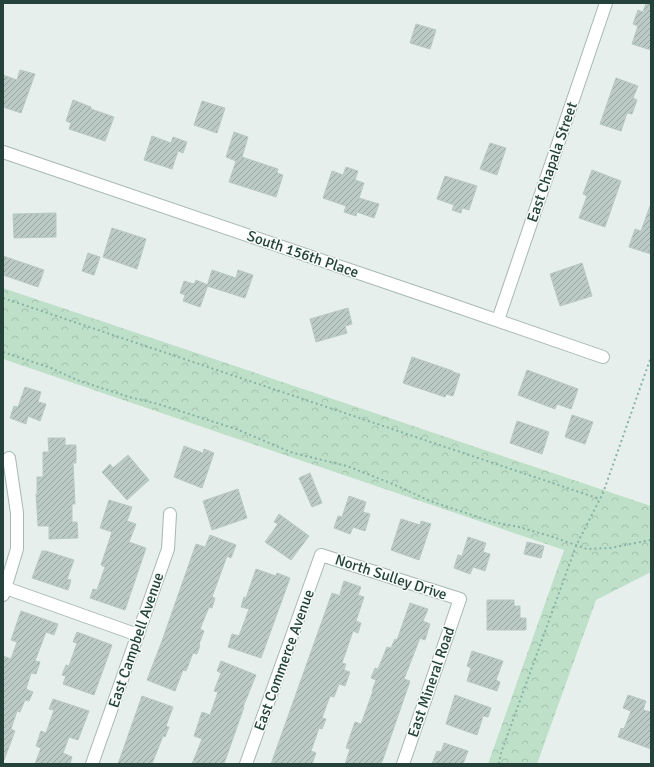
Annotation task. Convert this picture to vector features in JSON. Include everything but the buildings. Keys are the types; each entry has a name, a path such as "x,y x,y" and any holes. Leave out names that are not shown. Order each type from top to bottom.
{"street":[{"name":"East Chapala Street","path":"498,320 606,3"},
{"name":"South 156th Place","path":"3,152 603,357"},
{"path":"9,458 17,513 17,550 4,590 138,635"},
{"name":"East Campbell Avenue","path":"92,764 168,549 170,514"},
{"name":"North Sulley Drive","path":"321,555 460,600"},
{"name":"East Commerce Avenue","path":"246,764 321,555"},
{"name":"East Mineral Road","path":"403,764 460,600"}],"path":[{"path":"3,298 600,499"},
{"path":"3,352 51,368 77,380 236,429 293,454 347,466 393,484 430,501 479,518 553,537 587,549 596,550 651,540"},
{"path":"499,764 512,723 576,546 603,493 651,357"}],"green space":[{"path":"3,288 651,506 651,572 596,600 537,764 488,764 564,550 3,359"}]}
